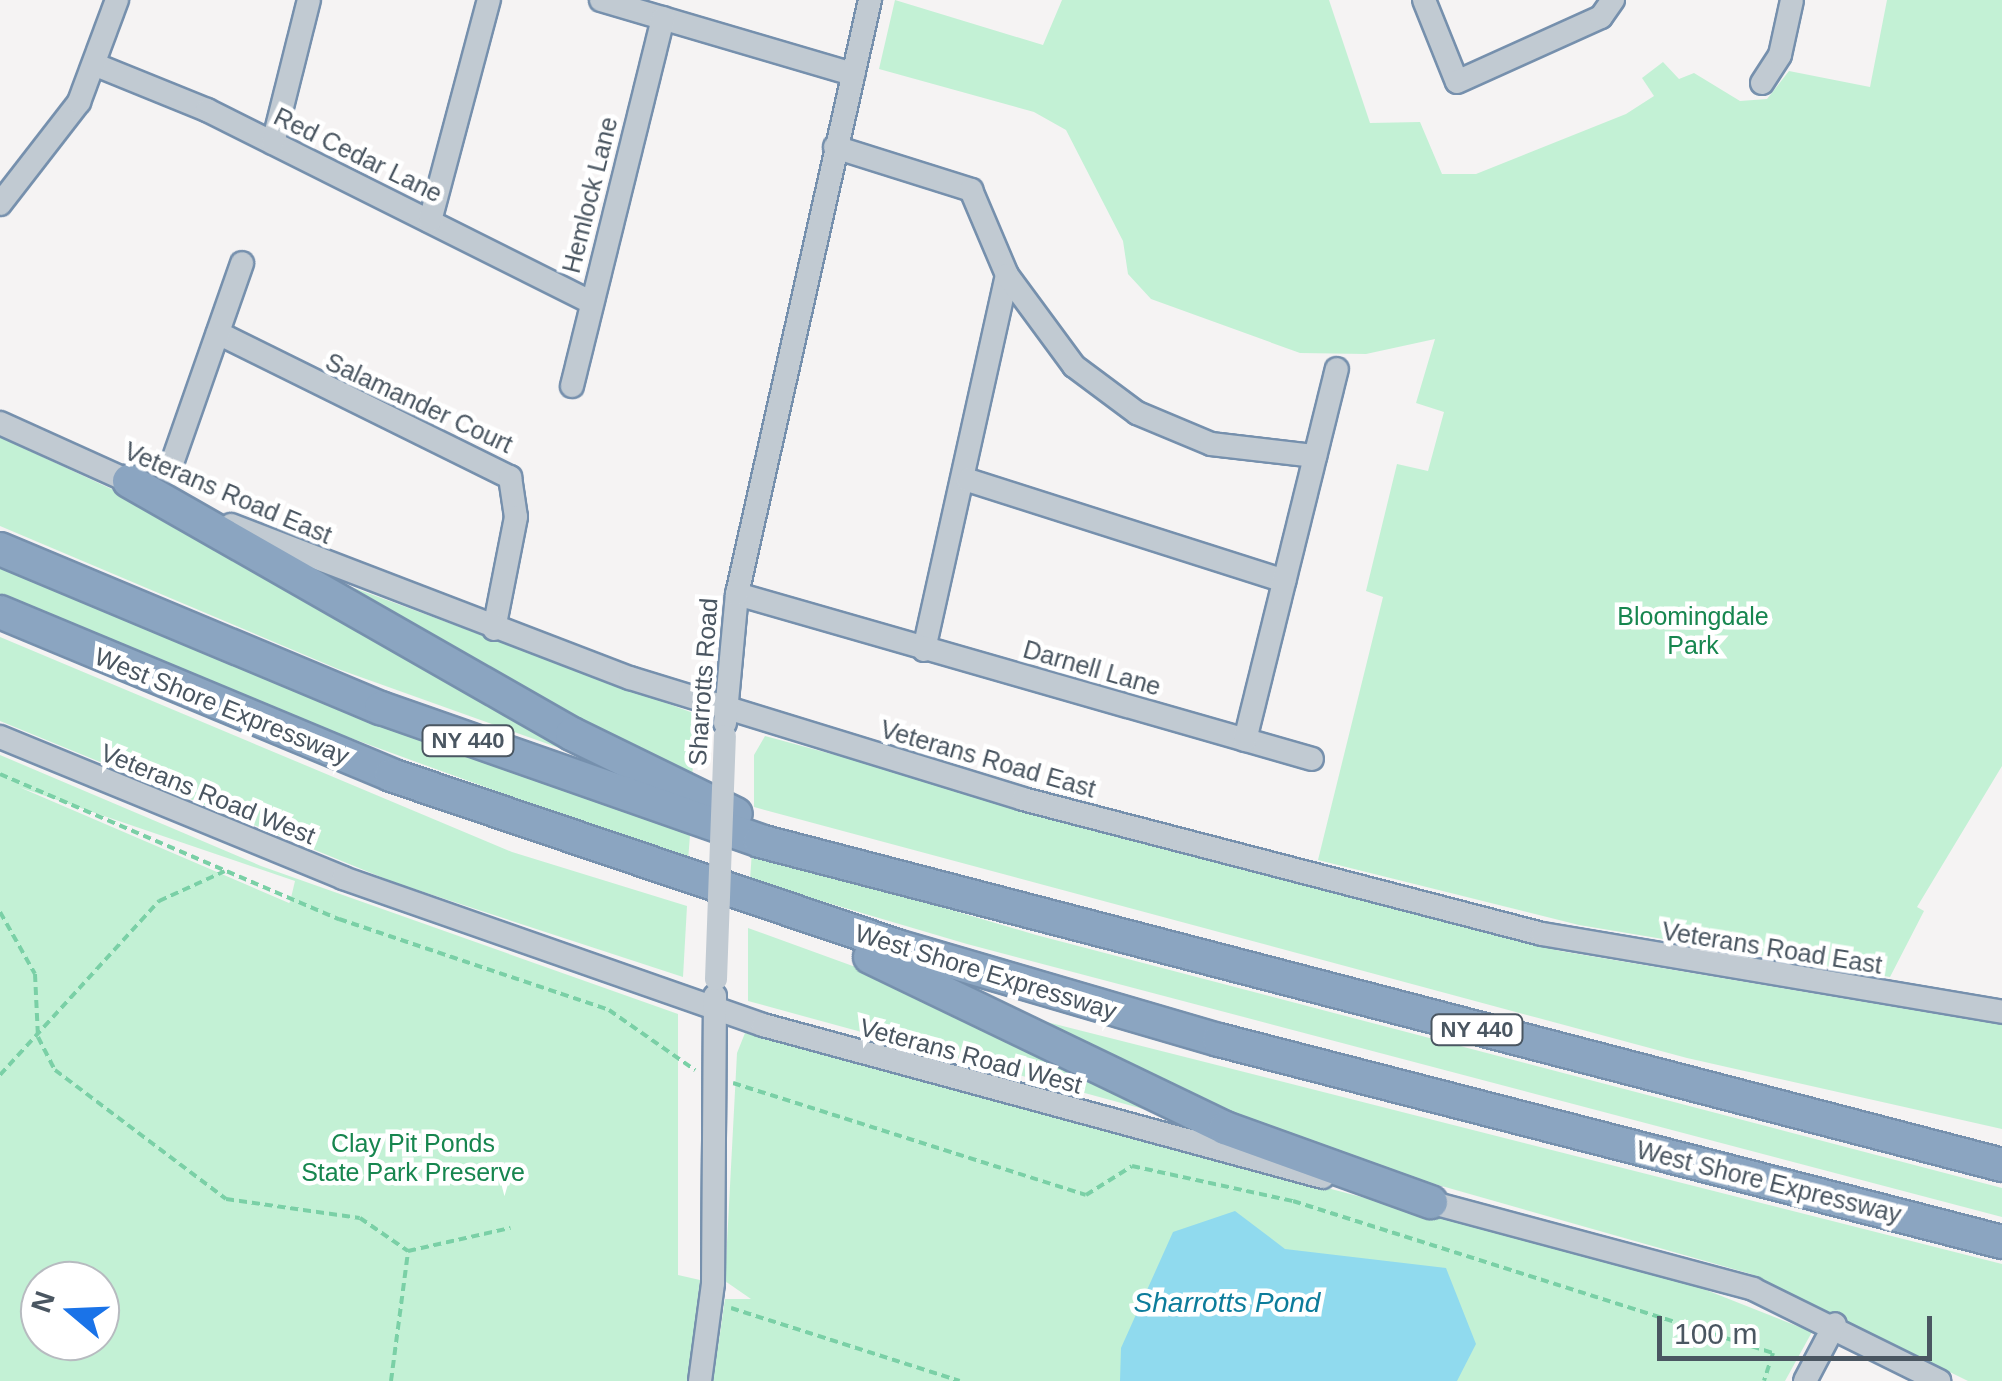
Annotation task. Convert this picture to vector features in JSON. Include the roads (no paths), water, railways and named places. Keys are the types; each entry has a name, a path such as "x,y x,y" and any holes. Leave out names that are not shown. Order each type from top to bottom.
{"highway":[{"path":"129,481 636,768 952,893"},
{"name":"NY 440","path":"0,549 491,750 760,840 2002,1165"},
{"name":"West Shore Expressway","path":"0,612 521,822 1106,1008 2002,1242"},
{"path":"521,822 641,878 923,979 1225,1128 1431,1202"}],"street":[{"path":"0,204 49,146 96,65 117,0"},
{"path":"273,143 310,0"},
{"path":"430,221 489,0"},
{"path":"601,0 853,74"},
{"name":"Sharrotts Road","path":"700,1381 712,1303 718,1078 716,978 726,709 737,594 870,0"},
{"path":"1424,0 1456,82 1601,17 1613,0"},
{"path":"1762,83 1780,55 1792,0"},
{"name":"Hemlock Lane","path":"572,386 663,18"},
{"name":"Red Cedar Lane","path":"96,65 273,143 591,302"},
{"path":"835,146 970,190 1008,275 1074,366 1137,413 1212,444 1315,456"},
{"path":"170,469 242,263"},
{"path":"924,650 968,480 980,392 1008,275"},
{"name":"Salamander Court","path":"218,333 510,477 516,517 494,629"},
{"path":"1244,740 1336,369"},
{"name":"Veterans Road East","path":"0,423 129,481 494,629 726,709 960,782 1542,934 2000,1008"},
{"path":"968,480 1284,581"},
{"name":"Darnell Lane","path":"737,594 1312,759"},
{"name":"Veterans Road West","path":"0,738 359,884 715,1008 954,1082 1722,1279 1835,1324 1939,1381"},
{"path":"1805,1381 1835,1324"}],"water":[{"name":"Sharrotts Pond","path":"1235,1211 1285,1249 1446,1268 1476,1344 1457,1381 1120,1381 1121,1348 1173,1232"}],"park label":[{"name":"Bloomingdale Park","path":"1693,632"},
{"name":"Clay Pit Ponds State Park Preserve","path":"413,1158"}]}
